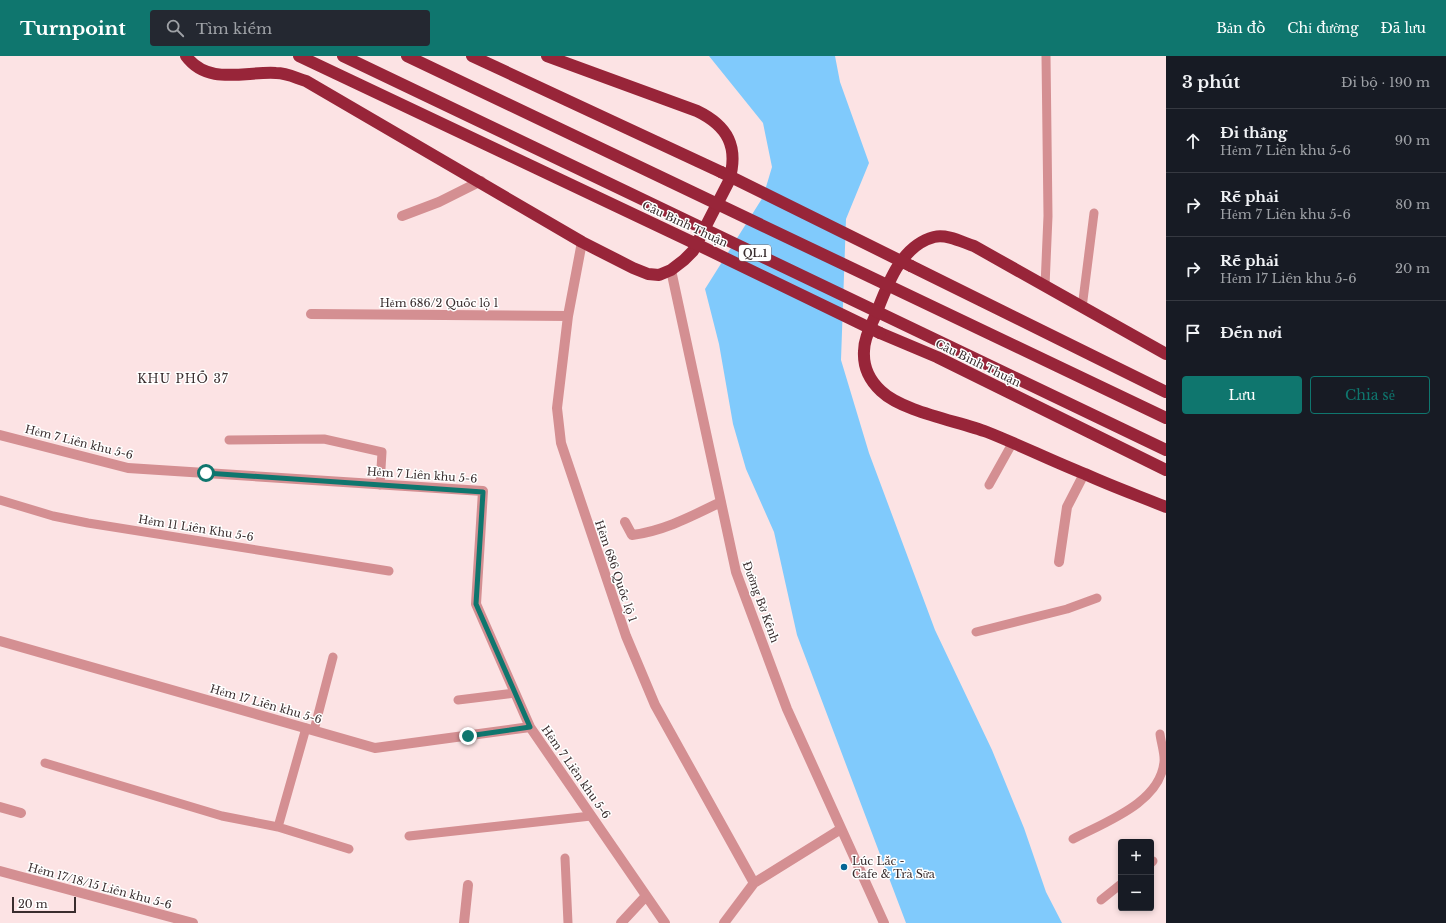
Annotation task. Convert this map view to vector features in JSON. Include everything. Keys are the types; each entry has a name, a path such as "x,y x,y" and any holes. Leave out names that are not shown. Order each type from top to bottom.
{"highway":[{"path":"186,56 192,65 207,72 219,75 277,73 306,81 481,181 582,242 648,274 659,275 671,270 693,251 729,181 733,156 725,132 713,120 697,111 547,56"},
{"name":"Cầu Bình Thuận","path":"300,56 880,333 937,357 1166,470"},
{"name":"Cầu Bình Thuận","path":"343,56 1166,450"},
{"name":"QL.1","path":"406,56 1166,418"},
{"path":"472,56 721,172 1166,392"},
{"path":"1166,354 974,246 948,237 934,237 923,242 909,252 900,264 891,277 865,340 864,352 865,370 870,380 882,392 897,402 1013,442 1084,474 1166,507"}],"street":[{"path":"402,216 439,202 481,181"},
{"name":"Hẻm 686 Quốc lộ 1","path":"582,242 568,316 557,408 561,443 626,636 655,705 754,883"},
{"name":"Đường Bờ Kênh","path":"671,270 736,572 787,709 884,923"},
{"name":"Hẻm 686/2 Quốc lộ 1","path":"311,314 568,316"},
{"name":"Hẻm 7 Liên khu 5-6","path":"0,434 128,468 483,492 476,604 530,727 665,923"},
{"path":"1059,562 1067,508 1084,474"},
{"path":"625,522 632,535 643,534 675,524 721,502"},
{"name":"Hẻm 17 Liên khu 5-6","path":"0,642 375,748 530,727"},
{"path":"0,807 21,813"},
{"path":"724,923 754,883 841,829"},
{"name":"Hẻm 17/18/15 Liên khu 5-6","path":"0,871 193,923"},
{"path":"464,923 468,885"},
{"path":"621,923 646,896"}],"lane":[{"path":"1045,286 1048,216 1046,56"},
{"path":"1082,308 1094,213"},
{"path":"229,440 324,440 382,452 380,485"},
{"path":"989,484 1013,442"},
{"name":"Hẻm 11 Liên Khu 5-6","path":"0,500 53,516 88,523 389,571"},
{"path":"976,632 1067,609 1097,598"},
{"path":"278,828 333,657"},
{"path":"458,700 515,693"},
{"path":"1073,839 1141,802 1157,784 1164,762 1160,734"},
{"path":"45,763 222,816 278,828 349,849"},
{"path":"409,836 591,816"},
{"path":"565,858 568,923"},
{"path":"1101,900 1118,886"}],"water":[{"path":"709,56 835,56 840,82 869,163 846,219 841,360 869,453 935,630 992,750 1024,828 1046,892 1062,923 906,923 797,635 774,532 746,469 733,424 719,344 705,289 763,197 772,167 763,123"}],"place":[{"name":"Lúc Lắc - Cafe & Trà Sữa","path":"844,867"}],"district":[{"name":"KHU PHỐ 37","path":"183,378"}],"route":[{"path":"206,473 483,492 476,604 530,727 468,736"}]}
